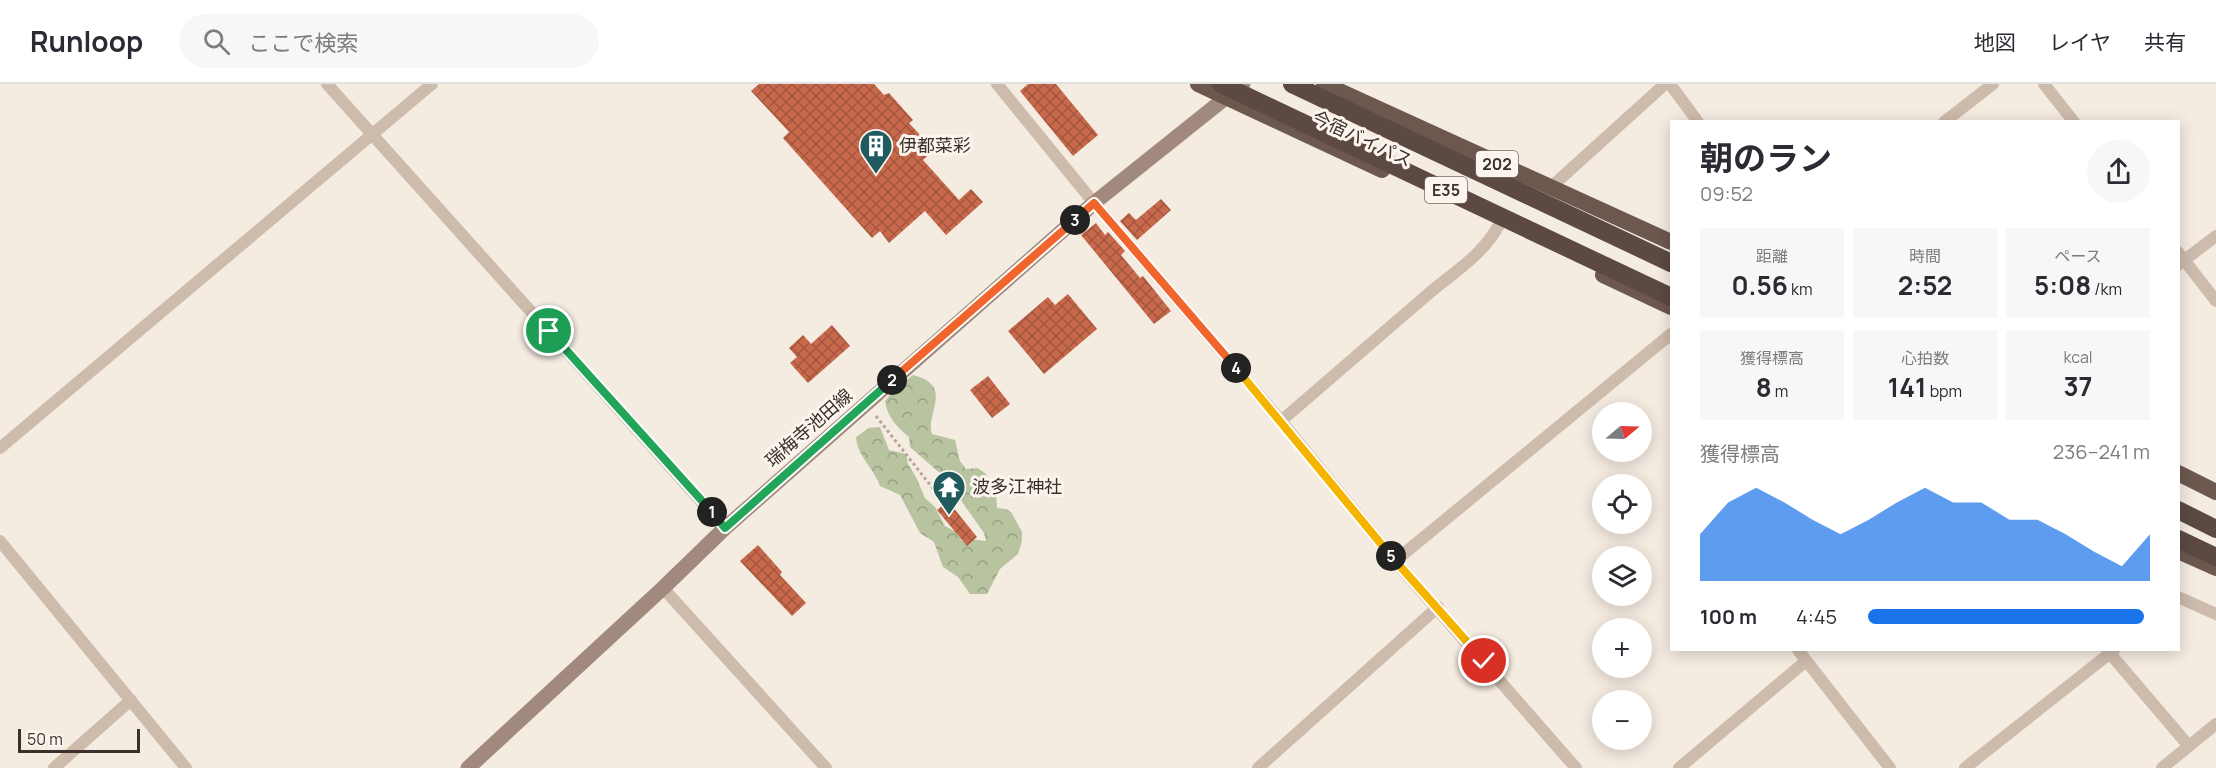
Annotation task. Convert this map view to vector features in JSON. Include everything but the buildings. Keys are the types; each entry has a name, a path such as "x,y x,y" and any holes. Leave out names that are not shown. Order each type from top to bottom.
{"highway":[{"name":"今宿バイパス","path":"1198,84 1224,91 1670,307"},
{"name":"E35","path":"1292,84 1670,263"},
{"name":"今宿バイパス","path":"1324,84 1670,242"},
{"name":"E35","path":"1224,91 1670,297"},
{"path":"2180,474 2216,492"},
{"path":"2180,511 2216,529"},
{"path":"2180,540 2216,557"},
{"path":"2180,552 2216,568"}],"main road":[{"name":"瑞梅寺池田線","path":"468,768 725,528 1224,91 1243,84"}],"street":[{"path":"327,84 725,528"},
{"path":"0,448 432,84"},
{"path":"996,84 1094,203 1281,421 1395,561 1576,768"},
{"path":"1550,188 1665,84"},
{"path":"1670,84 1697,120"},
{"path":"1947,120 1993,84"},
{"path":"2044,84 2072,120"},
{"path":"1281,421 1436,287 1480,252 1490,241 1499,225"},
{"path":"2216,236 2180,259 2216,302"},
{"path":"1395,561 1670,335"},
{"path":"0,541 186,768"},
{"path":"663,588 826,768"},
{"path":"2180,598 2216,614"},
{"path":"1258,768 1438,608"},
{"path":"1799,651 1890,768"},
{"path":"1965,768 2110,651 2188,745"},
{"path":"1678,768 1806,661"},
{"path":"54,768 131,700"},
{"path":"2162,768 2216,724"}],"path":[{"path":"875,415 942,500"}],"green space":[{"path":"913,375 926,380 933,386 936,393 932,434 955,440 960,461 966,469 978,468 986,474 989,484 996,490 997,508 1011,512 1022,532 1018,554 1000,569 987,594 970,594 958,577 943,567 934,542 920,533 900,495 880,486 859,450 856,437 869,428 880,427 889,450 906,454 908,464 925,498 935,507 945,526 956,532 962,541 969,539 986,541 984,533 960,499 950,492 942,475 910,447 909,437 890,417 885,401 893,391"}],"place":[{"name":"伊都菜彩","path":"876,175"},
{"name":"波多江神社","path":"949,516"}],"route":[{"path":"549,331 725,528 1094,203 1281,421 1395,561 1484,661"}]}
